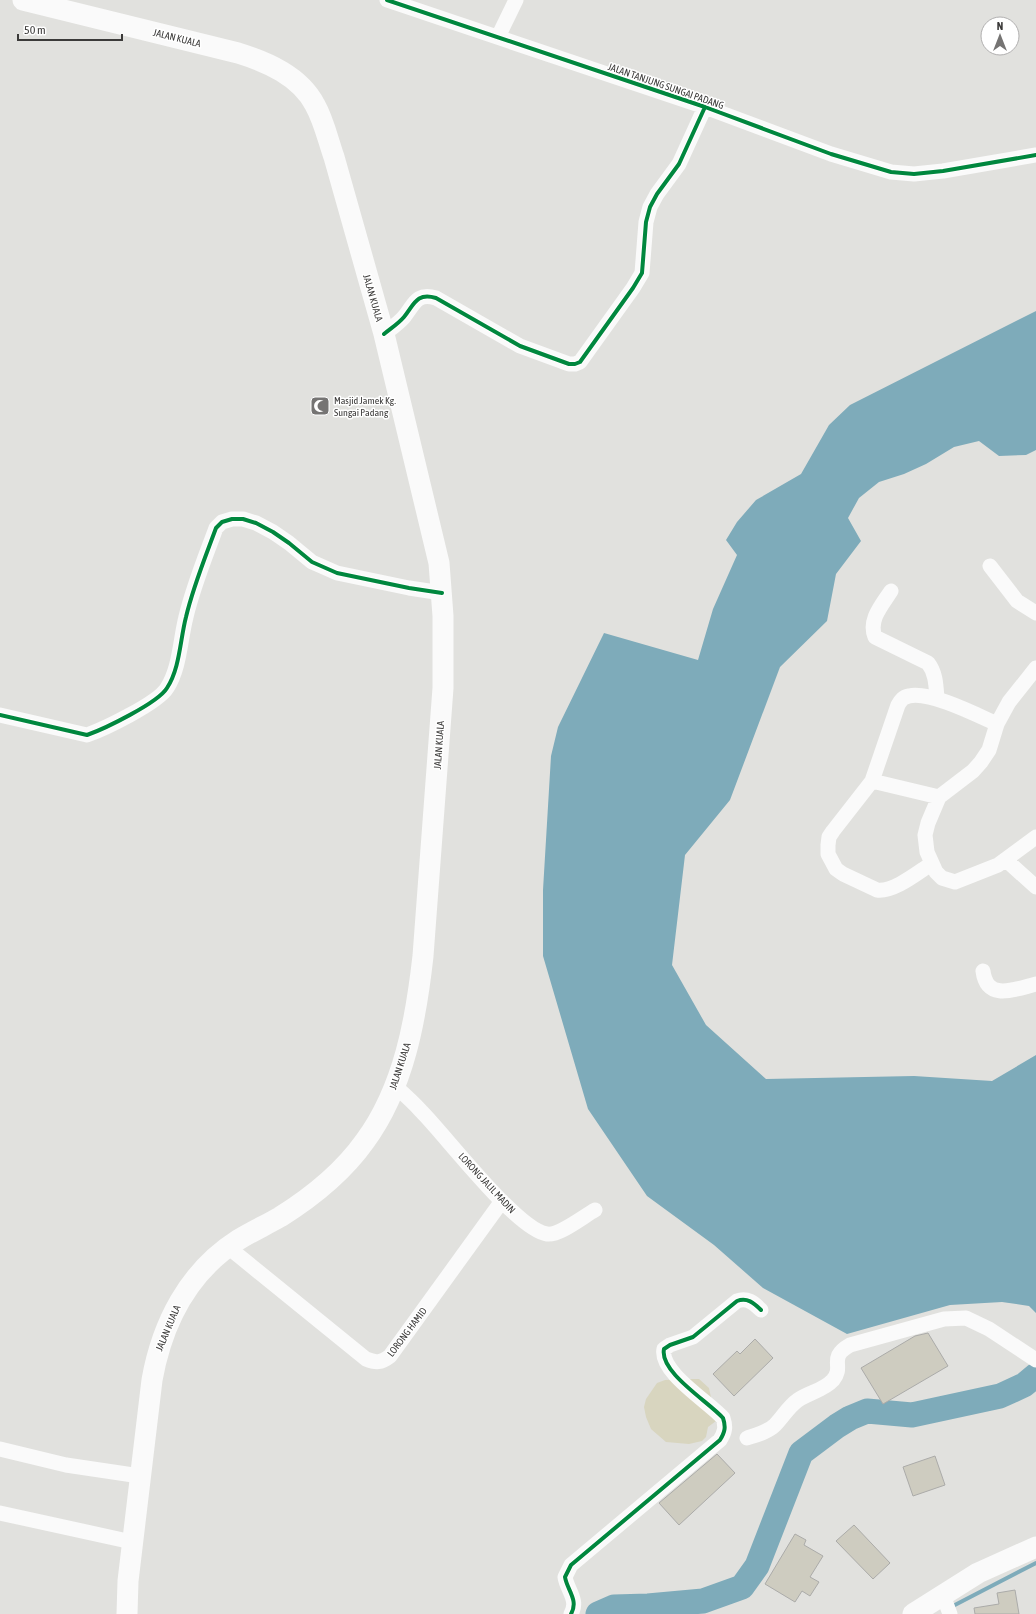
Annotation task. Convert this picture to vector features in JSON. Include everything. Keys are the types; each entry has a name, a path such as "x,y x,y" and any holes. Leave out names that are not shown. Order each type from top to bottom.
{"main road":[{"name":"JALAN KUALA","path":"23,0 261,60 284,72 301,86 315,104 325,128 384,334 431,529 442,593 443,688 423,956 419,994 411,1030 395,1086 366,1141 325,1184 280,1216 238,1240 217,1256 183,1295 173,1312 156,1356 152,1380 132,1542 128,1581 127,1614"},
{"path":"913,1614 947,1605 978,1573 1036,1547"}],"street":[{"name":"JALAN TANJUNG SUNGAI PADANG","path":"387,0 705,107 831,154 891,172 914,174 943,171 1036,155"},
{"path":"498,37 516,0"},
{"path":"384,334 402,319 418,299 429,296 436,298 520,346 569,364 575,364 584,358 642,273 646,222 650,206 679,164 705,107"},
{"path":"0,715 87,735 98,731 156,698 167,689 176,663 186,617 216,528 222,522 232,519 243,519 256,523 289,543 312,562 337,573 409,588 442,593"},
{"path":"990,566 1017,601 1036,613"},
{"path":"891,591 873,620 872,631 875,637 928,663 932,668 934,675 937,699"},
{"path":"1036,668 1009,702 997,724 989,750 981,762 973,771 939,798 928,823 925,835 927,852 931,864 942,878 955,882 998,865 1036,837"},
{"path":"931,864 892,888 882,891 872,889 843,874 834,866 828,854 829,837 844,815 872,781 898,705 902,698 910,695 937,699 997,724"},
{"path":"872,781 939,798"},
{"path":"1006,860 1036,887"},
{"path":"983,971 984,978 988,985 998,991 1008,992 1036,984"},
{"name":"LORONG JALIL MADIN","path":"395,1086 422,1111 502,1201 539,1232 548,1234 560,1231 595,1210"},
{"name":"LORONG HAMID","path":"228,1247 366,1359 375,1363 383,1361 394,1350 502,1201"},
{"path":"571,1614 574,1598 565,1577 571,1565 720,1440 724,1433 725,1424 723,1418 667,1366 664,1356 664,1349 670,1345 692,1337 737,1301 744,1299 748,1300 761,1310"},
{"path":"747,1438 773,1426 790,1405 800,1398 826,1388 837,1373 837,1356 841,1350 850,1345 944,1318 966,1318 989,1329 1034,1358"},
{"path":"0,1449 66,1465 140,1476"},
{"path":"0,1513 132,1542"}],"shaded area":[{"path":"699,1379 709,1388 716,1421 708,1427 706,1437 702,1441 689,1444 666,1442 651,1429 644,1407 646,1399 657,1383 665,1380"}],"water":[{"path":"1036,311 1036,450 1026,455 999,456 979,441 954,447 926,464 904,474 879,482 859,498 848,518 861,541 836,574 827,621 780,667 730,800 685,855 672,965 706,1025 766,1079 914,1076 992,1081 1036,1055 1036,1313 1029,1306 1002,1302 950,1305 847,1334 763,1288 714,1245 647,1196 588,1109 543,956 543,890 551,756 558,727 604,633 698,660 713,609 737,555 726,540 737,522 756,500 801,474 829,425 850,405"}],"building":[{"path":"928,1333 948,1366 883,1404 861,1368 915,1336"},
{"path":"755,1339 773,1358 734,1396 713,1374 737,1351 740,1354"},
{"path":"717,1454 735,1473 679,1525 659,1503"},
{"path":"935,1456 945,1485 913,1496 903,1467"},
{"path":"854,1525 890,1563 873,1579 836,1541"},
{"path":"795,1534 806,1540 804,1545 823,1556 810,1577 819,1582 810,1596 802,1591 795,1602 765,1584"},
{"path":"1015,1590 1019,1614 975,1614 974,1608 999,1604 997,1593"}],"waterway":[{"path":"598,1614 614,1607 648,1606 703,1601 742,1587 757,1566 801,1453 850,1418 867,1411 912,1415 1000,1396 1024,1385 1036,1375"},
{"path":"951,1607 1036,1563"}],"cycle path":[{"path":"387,0 705,107 831,154 891,172 914,174 943,171 1036,155"},
{"path":"384,334 402,320 416,301 420,298 429,297 436,298 520,346 569,364 580,362 642,273 646,222 650,207 657,194 679,164 705,107"},
{"path":"0,715 87,735 130,715 162,694 167,688 175,672 192,595 216,528 222,522 232,519 243,519 256,523 289,543 312,562 337,573 409,588 442,593"},
{"path":"571,1614 574,1604 565,1577 571,1565 720,1440 724,1432 725,1427 723,1418 677,1377 669,1367 665,1358 664,1349 670,1345 693,1337 737,1301 747,1300 761,1310"}],"place":[{"name":"Masjid Jamek Kg. Sungai Padang","path":"320,406"}]}
